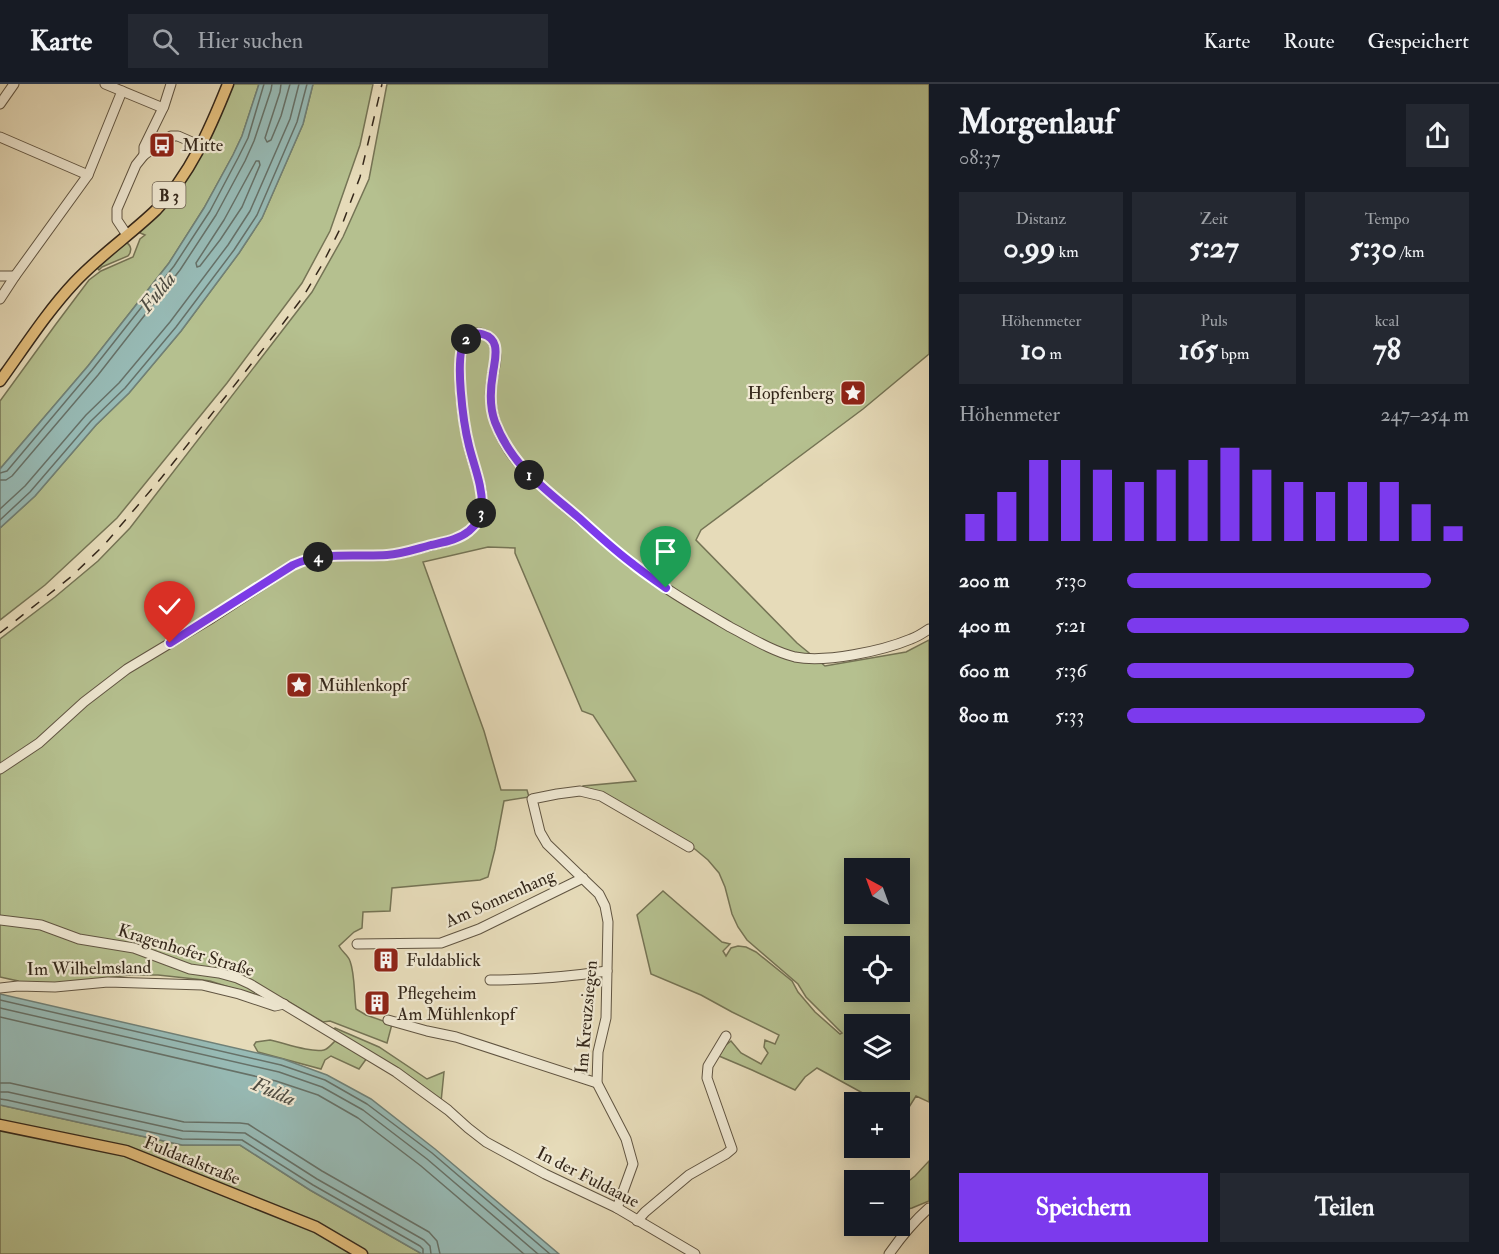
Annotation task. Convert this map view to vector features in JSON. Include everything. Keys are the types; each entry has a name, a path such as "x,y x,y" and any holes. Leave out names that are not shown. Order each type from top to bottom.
{"main road":[{"name":"B 3","path":"0,381 68,290 93,264 148,217 182,178 201,146 228,84"},
{"name":"Fuldatalstraße","path":"0,1125 126,1151 316,1227 362,1254"}],"street":[{"path":"0,104 14,84"},
{"path":"105,84 163,108"},
{"path":"144,155 144,147 163,108 171,84"},
{"path":"0,299 88,175 122,91"},
{"path":"127,235 117,220 117,209 136,165 144,155 171,136 178,136 201,146"},
{"path":"0,137 88,175"},
{"path":"0,276 15,276"},
{"path":"0,769 39,743 84,702 127,669 212,618 293,565 321,557 390,555 407,552 457,538 469,531 481,513 482,494 468,443 460,383 460,363 464,342 475,333 481,333 494,344 495,358 490,393 492,412 495,423 518,464 632,564 666,588 758,643 797,657 811,659 854,654 912,639 929,629"},
{"name":"Im Kreuzsiegen","path":"617,1208 633,1164 626,1139 597,1083 598,1052 606,1018 608,922 605,906 599,894 547,843 540,832 532,799 580,791 601,796 689,847"},
{"name":"Am Sonnenhang","path":"357,944 441,943 479,929 583,878"},
{"name":"Kragenhofer Straße","path":"0,920 41,925 79,939 134,948 190,969 237,978 396,1072 448,1110 468,1128"},
{"path":"489,980 565,977 606,971"},
{"name":"Im Wilhelmsland","path":"0,988 55,987 108,982 202,985 275,1006 284,1004"},
{"path":"388,1020 456,1037 597,1083"},
{"path":"638,1221 645,1212 689,1175 732,1149 707,1078 708,1066 726,1036"},
{"name":"In der Fuldaaue","path":"468,1128 486,1142 545,1174 617,1208 695,1254"},
{"path":"889,1254 903,1235 929,1208"}],"green space":[{"path":"232,84 259,84 242,136 204,208 169,263 88,366 0,469 0,401 89,280 101,271 133,257 140,239 145,235 138,232 159,212"},
{"path":"313,84 373,84 360,145 330,231 302,283 227,383 117,518 45,585 0,620 0,528 35,496 96,425 129,393 181,331 239,253 262,218 303,124"},
{"path":"387,84 929,84 929,354 863,409 701,530 696,540 797,643 825,666 906,652 929,640 929,1102 916,1096 910,1106 910,1092 861,1092 817,1068 805,1077 795,1090 719,1056 722,1048 731,1041 741,1053 761,1064 768,1053 764,1047 765,1040 775,1044 779,1035 701,995 651,974 637,915 663,891 722,942 730,944 723,951 726,956 731,948 738,946 756,952 792,981 815,1012 840,1034 842,1033 806,997 798,984 747,940 732,914 719,873 708,860 679,837 583,789 583,786 636,781 593,715 582,711 515,553 515,548 488,547 423,562 484,731 501,790 527,790 529,797 504,801 488,877 480,880 392,888 390,911 363,912 362,928 339,946 352,966 356,1009 392,1024 387,1043 330,1021 323,1022 286,1000 263,998 210,981 158,975 130,975 54,985 19,984 18,981 0,977 0,639 98,561 130,528 312,292 343,237 369,179"},
{"path":"125,242 131,248 128,256 99,270 96,267"},
{"path":"335,1028 379,1047 427,1079 444,1072 441,1102 331,1030"},
{"path":"270,1040 319,1051 327,1049 335,1041 367,1058 359,1069 331,1056 325,1060 321,1069 258,1052 254,1045 256,1042"},
{"path":"0,1105 182,1145 240,1145 310,1190 422,1254 0,1254"},
{"path":"929,1161 929,1201 910,1208 910,1180"}],"water":[{"name":"Fulda","path":"259,84 313,84 303,124 262,218 181,331 129,393 96,425 35,496 0,528 0,469 88,366 169,263 204,208 233,155 242,136"},
{"name":"Fulda","path":"0,994 283,1059 327,1075 371,1099 435,1149 559,1254 422,1254 310,1190 240,1145 182,1145 0,1105"}],"railway":[{"path":"0,633 72,576 105,544 162,477 303,297 342,225 360,177 382,84"}],"place":[{"name":"Mitte","path":"162,145"},
{"name":"Hopfenberg","path":"853,393"},
{"name":"Mühlenkopf","path":"299,685"},
{"name":"Fuldablick","path":"386,960"},
{"name":"Pflegeheim Am Mühlenkopf","path":"377,1003"}],"route":[{"path":"170,643 302,561 321,557 390,555 407,552 457,538 469,531 481,513 482,494 468,443 460,383 460,363 464,342 475,333 481,333 494,344 495,358 490,393 492,412 495,423 518,464 632,564 666,588"}]}
